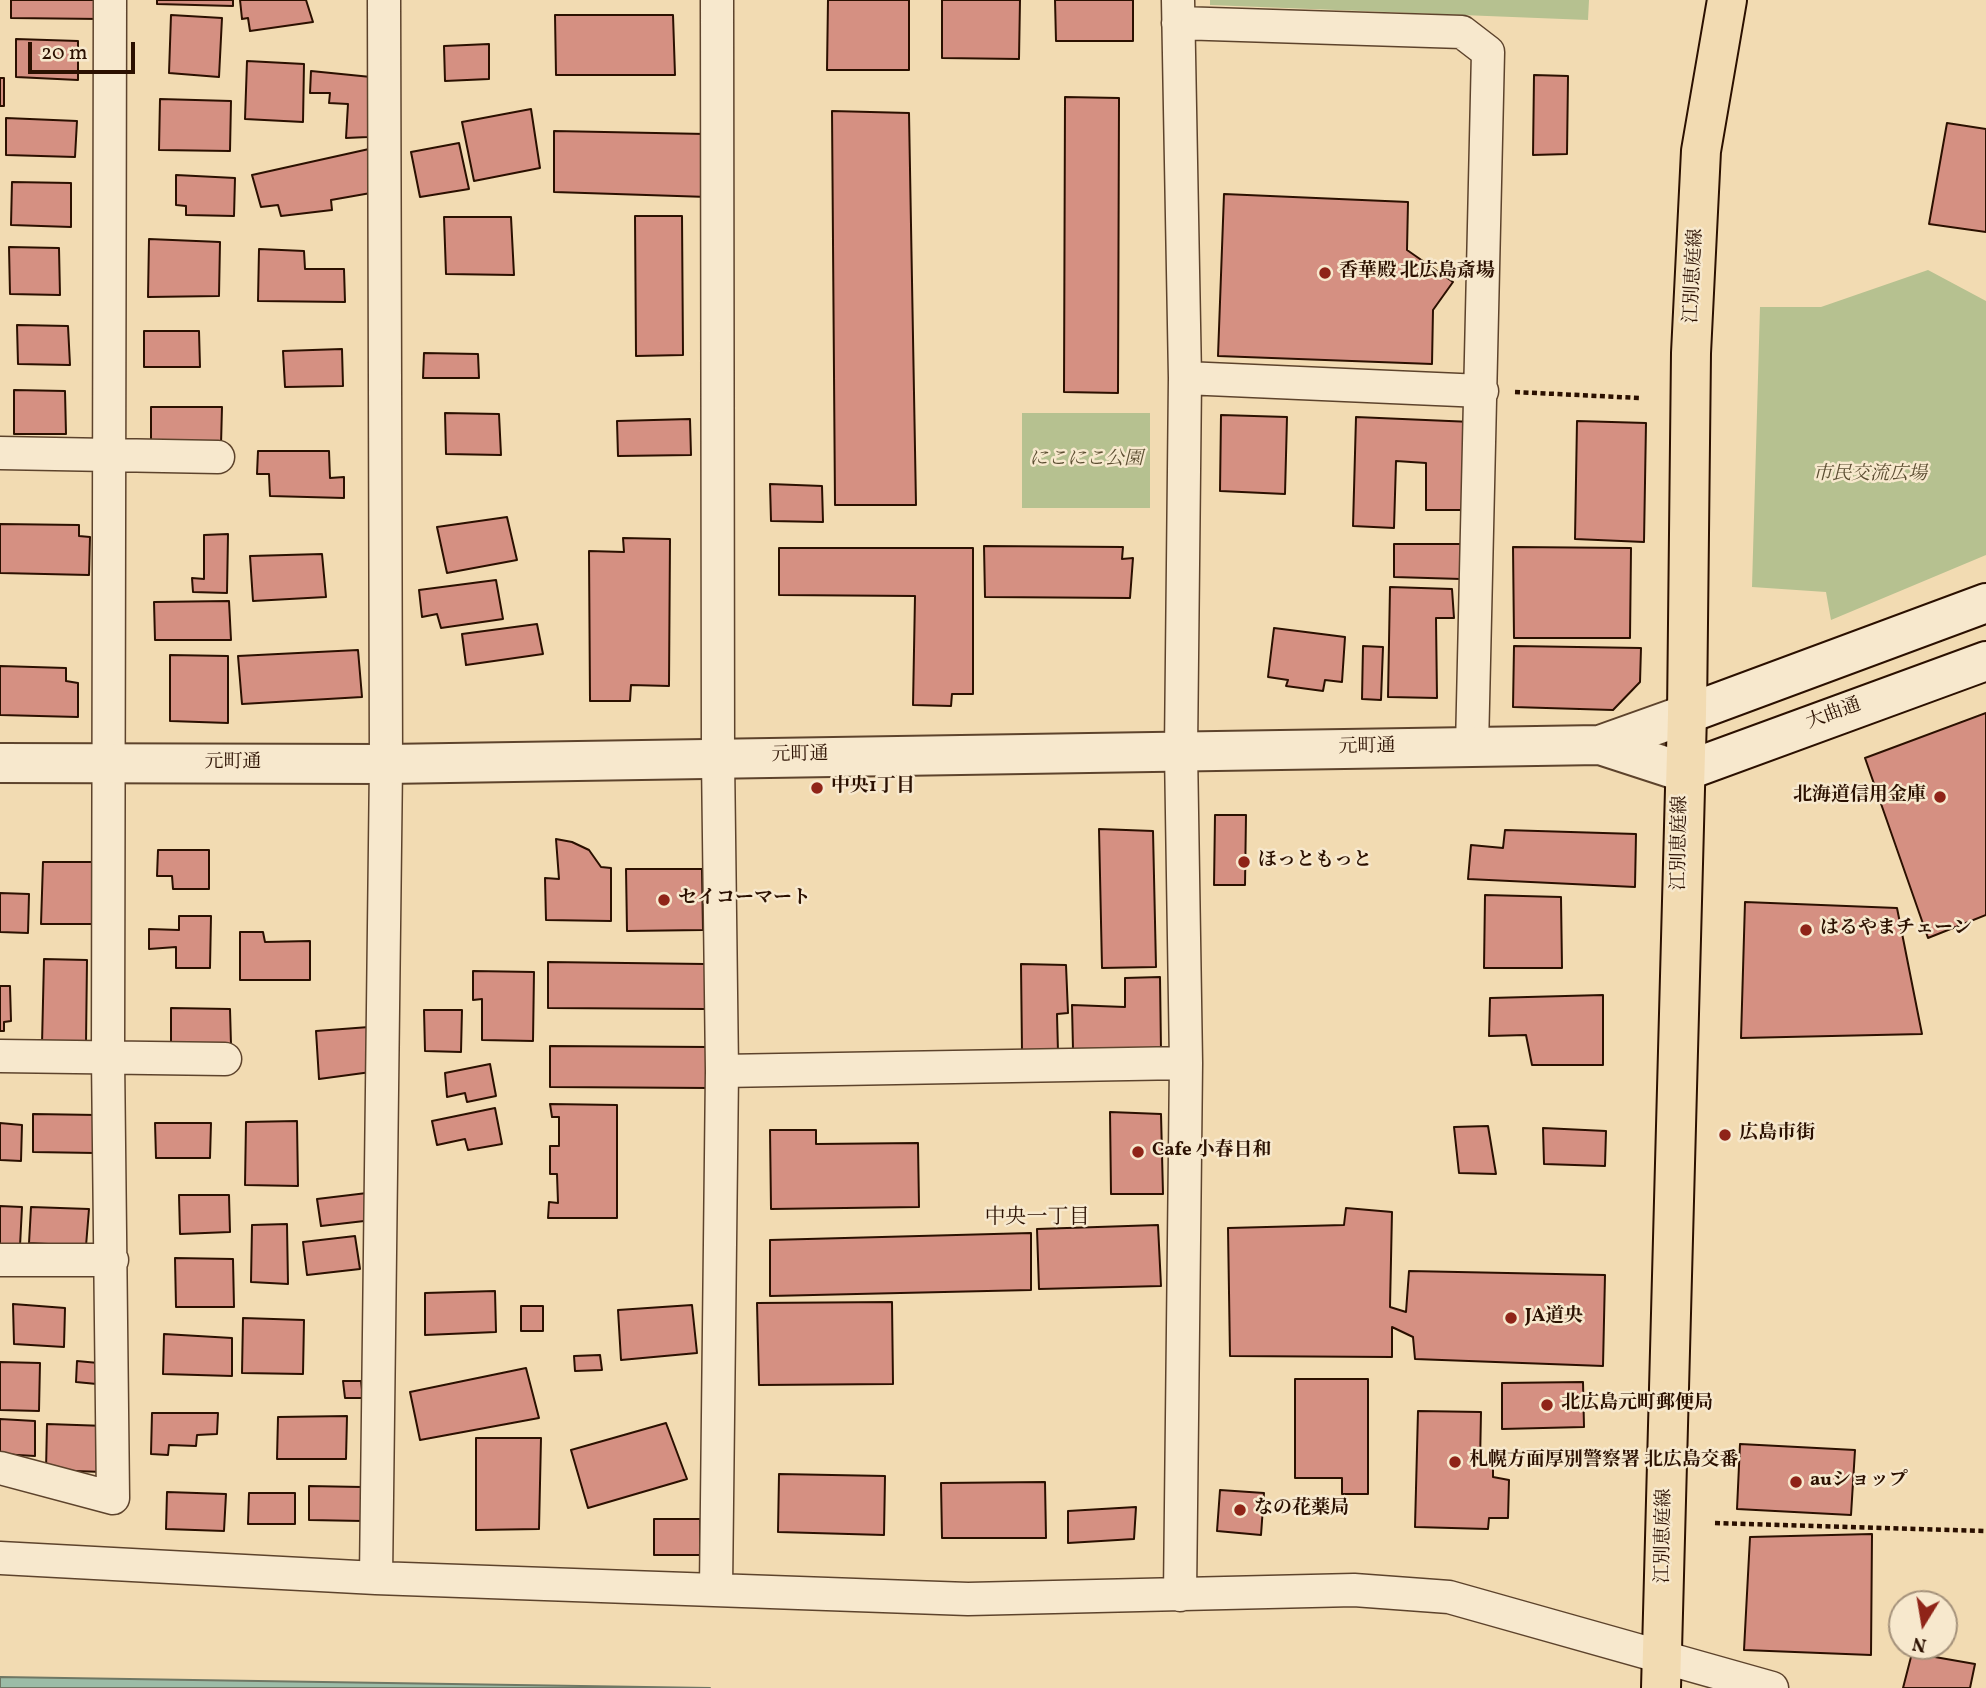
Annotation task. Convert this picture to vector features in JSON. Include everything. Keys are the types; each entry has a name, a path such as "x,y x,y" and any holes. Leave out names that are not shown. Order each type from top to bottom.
{"main road":[{"name":"江別恵庭線","path":"1662,1673 1683,772 1687,714 1691,353 1701,151 1727,0"}],"street":[{"path":"0,1468 113,1498 107,764 110,0"},
{"path":"376,1578 386,764 384,0"},
{"path":"716,1588 722,1071 718,758 717,0"},
{"path":"1180,1595 1186,1063 1181,750 1185,378 1178,11 1462,32 1488,52 1472,747"},
{"path":"1185,378 1482,391"},
{"path":"0,453 218,457"},
{"path":"1600,745 1986,603"},
{"name":"大曲通","path":"1683,772 1986,661"},
{"path":"1600,745 1683,772"},
{"name":"元町通","path":"0,763 386,764 1600,745"},
{"path":"0,1056 225,1059"},
{"path":"722,1071 1186,1063"},
{"path":"0,1260 111,1260"},
{"path":"0,1558 376,1578 968,1599 1354,1590 1449,1597 1662,1673 1772,1688"}],"path":[{"path":"1482,391 1640,398"},
{"path":"1715,1523 1986,1531"}],"green space":[{"path":"1210,0 1589,0 1588,20 1210,5"},
{"name":"市民交流広場","path":"1928,270 1986,301 1986,555 1831,620 1826,592 1752,587 1760,307 1821,307"},
{"name":"にこにこ公園","path":"1022,413 1150,413 1150,508 1022,508"}],"shaded area":[{"path":"0,1677 710,1688 0,1688"}],"building":[{"path":"11,0 101,0 101,19 11,18"},
{"path":"157,0 233,0 233,6 157,4"},
{"path":"240,0 306,0 313,22 250,31 248,18 242,19"},
{"path":"828,0 909,0 909,70 827,70"},
{"path":"942,0 1020,0 1019,59 942,58"},
{"path":"1055,0 1133,0 1133,41 1056,41"},
{"path":"171,15 222,18 219,77 169,73"},
{"path":"555,15 673,15 675,75 556,75"},
{"path":"16,39 78,41 78,80 16,77"},
{"path":"489,44 489,79 445,81 444,46"},
{"path":"247,61 304,64 303,122 245,119"},
{"path":"311,71 371,77 368,137 346,138 348,104 329,103 330,93 310,93"},
{"path":"1534,75 1568,76 1567,154 1533,155"},
{"path":"0,78 4,78 4,106 0,106"},
{"path":"1065,97 1119,98 1118,393 1064,392"},
{"path":"160,99 231,101 230,151 159,150"},
{"path":"531,109 540,168 474,181 462,122"},
{"path":"832,111 909,113 916,505 835,505"},
{"path":"6,118 77,121 75,157 6,155"},
{"path":"1947,123 1986,129 1986,232 1929,224"},
{"path":"554,131 706,134 708,197 554,192"},
{"path":"459,143 469,189 420,197 411,152"},
{"path":"378,147 382,191 331,200 332,210 281,216 278,205 261,207 252,175"},
{"path":"176,175 235,178 234,216 186,215 186,206 176,205"},
{"path":"12,182 71,183 71,227 11,225"},
{"path":"1224,194 1408,202 1407,250 1453,282 1433,310 1432,364 1218,356"},
{"path":"635,216 682,216 683,355 636,356"},
{"path":"444,217 511,217 514,275 446,274"},
{"path":"149,239 220,242 219,296 148,297"},
{"path":"9,247 59,248 60,295 10,294"},
{"path":"259,249 304,251 305,269 344,269 345,302 258,301"},
{"path":"17,325 68,326 70,365 18,364"},
{"path":"144,331 199,331 200,367 144,367"},
{"path":"342,349 343,386 285,387 283,351"},
{"path":"424,353 478,354 479,378 423,378"},
{"path":"14,390 65,391 66,434 14,434"},
{"path":"151,407 222,407 221,445 151,444"},
{"path":"445,413 499,414 501,455 446,454"},
{"path":"1221,415 1287,417 1285,494 1220,491"},
{"path":"1356,417 1472,422 1466,510 1426,510 1426,463 1396,461 1394,528 1353,526"},
{"path":"690,419 691,455 618,456 617,421"},
{"path":"1577,421 1646,423 1644,542 1575,539"},
{"path":"258,451 329,451 330,478 344,477 344,498 270,496 269,474 257,474"},
{"path":"770,484 822,486 823,522 771,521"},
{"path":"507,517 517,560 447,573 437,527"},
{"path":"0,524 79,525 79,536 90,537 89,575 0,573"},
{"path":"228,534 227,593 193,592 192,578 204,579 204,535"},
{"path":"623,538 670,539 669,686 631,685 630,701 590,701 589,551 624,552"},
{"path":"1394,544 1461,544 1461,579 1394,577"},
{"path":"984,546 1123,547 1122,559 1133,558 1130,598 985,597"},
{"path":"1513,547 1631,548 1630,638 1514,638"},
{"path":"779,548 973,548 973,694 952,694 951,706 913,705 915,596 779,595"},
{"path":"322,554 326,597 253,601 250,556"},
{"path":"496,580 503,619 441,628 437,614 422,617 419,590"},
{"path":"1390,587 1452,589 1454,618 1436,618 1437,698 1388,697"},
{"path":"229,601 231,640 155,640 154,602"},
{"path":"537,624 543,654 466,665 462,634"},
{"path":"1274,628 1345,637 1342,682 1325,680 1323,691 1286,686 1288,680 1268,677"},
{"path":"1363,646 1383,647 1381,700 1362,699"},
{"path":"1514,646 1641,648 1640,682 1613,710 1513,707"},
{"path":"358,650 362,697 242,704 238,656"},
{"path":"170,655 228,656 228,723 170,721"},
{"path":"0,666 66,668 66,681 78,683 78,717 0,715"},
{"path":"1986,713 1986,915 1928,938 1865,758"},
{"path":"1215,815 1246,815 1245,885 1214,885"},
{"path":"1099,829 1153,831 1156,967 1102,968"},
{"path":"1505,830 1636,834 1635,887 1468,879 1471,845 1503,848"},
{"path":"556,839 572,842 589,850 601,867 611,868 611,921 546,920 545,878 559,879"},
{"path":"158,850 209,850 209,889 173,889 172,876 157,876"},
{"path":"43,862 99,862 99,924 41,924"},
{"name":"セイコーマート","path":"626,869 702,869 703,930 627,931"},
{"path":"0,893 29,894 28,933 0,932"},
{"path":"1485,895 1561,897 1562,968 1484,968"},
{"path":"1745,902 1897,908 1922,1034 1741,1038"},
{"path":"179,916 211,916 210,968 176,968 176,947 149,949 149,929 179,930"},
{"path":"240,932 263,932 265,942 310,941 310,980 240,980"},
{"path":"44,959 87,960 86,1044 42,1044"},
{"path":"548,962 705,964 706,1009 548,1008"},
{"path":"1021,964 1066,965 1068,1013 1057,1014 1058,1052 1022,1053"},
{"path":"473,971 534,972 533,1041 482,1040 482,999 473,1000"},
{"path":"1160,977 1161,1051 1073,1050 1072,1005 1125,1007 1125,978"},
{"path":"0,986 10,986 11,1021 4,1022 4,1031 0,1031"},
{"path":"1603,995 1603,1065 1532,1065 1526,1035 1489,1036 1490,998"},
{"path":"171,1008 230,1009 231,1045 171,1045"},
{"path":"424,1010 462,1010 461,1052 425,1051"},
{"path":"369,1027 371,1072 319,1079 316,1031"},
{"path":"550,1046 709,1047 709,1088 550,1087"},
{"path":"490,1064 496,1096 467,1102 465,1093 447,1097 445,1073"},
{"path":"550,1104 617,1105 617,1218 548,1218 549,1202 558,1203 557,1174 550,1174 550,1146 559,1146 559,1117 552,1117"},
{"path":"495,1108 502,1144 468,1150 465,1139 437,1145 432,1121"},
{"path":"1110,1112 1161,1114 1163,1194 1111,1194"},
{"path":"33,1114 97,1115 95,1153 33,1152"},
{"path":"297,1121 298,1186 245,1185 246,1122"},
{"path":"0,1123 22,1125 21,1161 0,1160"},
{"path":"155,1123 211,1123 210,1158 156,1158"},
{"path":"1488,1126 1496,1174 1459,1173 1454,1127"},
{"path":"1543,1128 1606,1131 1605,1166 1544,1164"},
{"path":"770,1130 816,1130 816,1144 918,1143 919,1207 771,1209"},
{"path":"367,1193 373,1220 321,1226 317,1199"},
{"path":"179,1195 229,1195 230,1232 180,1234"},
{"path":"0,1206 22,1207 20,1246 0,1244"},
{"path":"31,1207 89,1209 86,1246 29,1243"},
{"path":"1346,1208 1392,1212 1390,1307 1406,1312 1409,1271 1605,1275 1603,1366 1415,1359 1413,1337 1392,1327 1392,1357 1230,1356 1228,1228 1344,1225"},
{"path":"287,1224 288,1284 251,1282 252,1225"},
{"path":"1158,1225 1161,1286 1039,1289 1037,1229"},
{"path":"1031,1233 1031,1290 770,1296 770,1240"},
{"path":"355,1236 360,1269 307,1275 303,1242"},
{"path":"175,1258 233,1259 234,1307 176,1307"},
{"path":"495,1291 496,1332 425,1335 425,1293"},
{"path":"892,1302 893,1384 759,1385 757,1303"},
{"path":"13,1304 65,1308 64,1347 14,1344"},
{"path":"692,1305 697,1353 621,1360 618,1310"},
{"path":"521,1306 543,1306 543,1331 521,1331"},
{"path":"243,1318 304,1320 303,1374 242,1373"},
{"path":"164,1334 232,1338 232,1376 163,1374"},
{"path":"600,1355 602,1370 575,1371 574,1356"},
{"path":"77,1361 109,1364 107,1385 76,1382"},
{"path":"0,1362 40,1363 39,1411 0,1410"},
{"path":"526,1368 539,1418 420,1440 410,1392"},
{"path":"1295,1379 1368,1379 1368,1494 1342,1494 1342,1478 1295,1478"},
{"path":"343,1381 361,1381 363,1398 345,1398"},
{"path":"1583,1382 1584,1427 1502,1429 1502,1383"},
{"path":"1418,1411 1481,1412 1480,1464 1493,1467 1493,1477 1509,1480 1508,1518 1489,1518 1488,1529 1415,1527"},
{"path":"152,1413 218,1413 217,1434 197,1435 196,1446 169,1445 168,1455 151,1454"},
{"path":"347,1416 346,1459 277,1459 278,1417"},
{"path":"0,1419 35,1421 35,1456 0,1454"},
{"path":"666,1423 687,1479 588,1508 571,1450"},
{"path":"47,1424 106,1426 103,1472 46,1470"},
{"path":"476,1438 541,1438 539,1529 476,1530"},
{"path":"1740,1444 1855,1450 1851,1515 1737,1509"},
{"path":"779,1474 885,1476 884,1535 778,1532"},
{"path":"1045,1482 1046,1538 942,1538 941,1483"},
{"path":"309,1486 362,1487 363,1521 309,1520"},
{"path":"1220,1490 1264,1493 1261,1535 1217,1531"},
{"path":"167,1492 226,1494 224,1531 166,1529"},
{"path":"249,1493 295,1493 295,1524 248,1524"},
{"path":"1136,1507 1134,1539 1068,1543 1068,1511"},
{"path":"654,1519 700,1519 700,1555 654,1555"},
{"path":"1872,1534 1871,1655 1744,1650 1750,1537"},
{"path":"1910,1660 1952,1660 1975,1664 1970,1688 1903,1688"}],"place":[{"name":"香華殿 北広島斎場","path":"1325,273"},
{"name":"中央1丁目","path":"817,788"},
{"name":"北海道信用金庫","path":"1940,797"},
{"name":"ほっともっと","path":"1244,862"},
{"name":"セイコーマート","path":"664,900"},
{"name":"はるやまチェーン","path":"1806,930"},
{"name":"広島市街","path":"1725,1135"},
{"name":"Cafe 小春日和","path":"1138,1152"},
{"name":"JA道央","path":"1511,1318"},
{"name":"北広島元町郵便局","path":"1547,1405"},
{"name":"札幌方面厚別警察署 北広島交番","path":"1455,1462"},
{"name":"auショップ","path":"1796,1482"},
{"name":"なの花薬局","path":"1240,1510"}],"district":[{"name":"中央一丁目","path":"1037,1219"}]}
